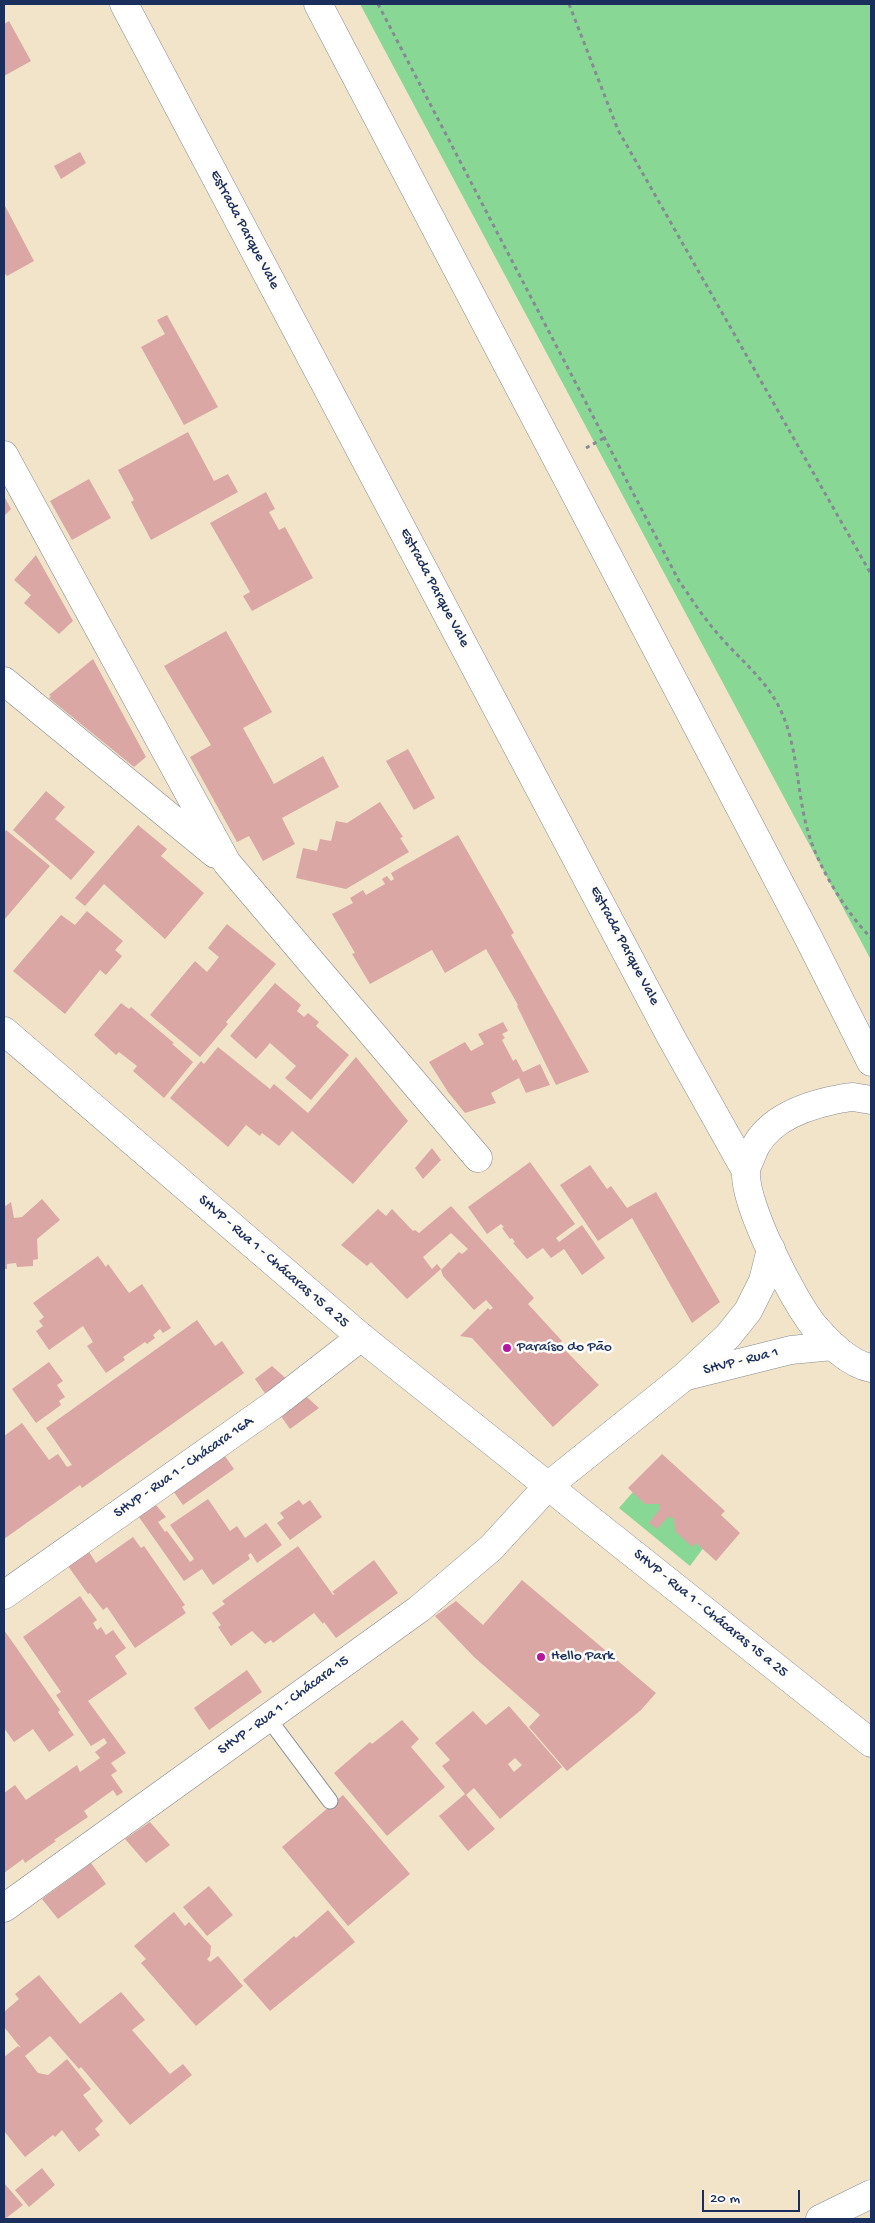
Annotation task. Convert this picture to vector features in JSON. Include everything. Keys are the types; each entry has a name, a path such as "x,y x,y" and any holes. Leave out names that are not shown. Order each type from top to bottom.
{"street":[{"name":"Estrada Parque Vale","path":"124,4 667,1028 746,1171"},
{"path":"318,4 799,919 871,1062"},
{"path":"4,455 227,863"},
{"path":"4,680 227,863 478,1158"},
{"name":"SHVP - Rua 1 - Chácaras 15 a 25","path":"7,1038 361,1337 871,1743"},
{"path":"870,1370 848,1359 833,1346 814,1326 800,1306 750,1198 746,1171 754,1148 764,1134 794,1112 814,1104 851,1097 871,1100"},
{"name":"SHVP - Rua 1","path":"685,1376 728,1336 748,1311 763,1281 772,1249"},
{"name":"SHVP - Rua 1 - Chácara 16A","path":"4,1595 276,1403 361,1337"},
{"name":"SHVP - Rua 1","path":"685,1376 791,1350 833,1346"},
{"path":"548,1486 685,1376"},
{"name":"SHVP - Rua 1 - Chácara 15","path":"4,1908 420,1609 491,1548 548,1486"},
{"path":"820,2219 871,2194"}],"lane":[{"path":"268,1718 330,1801"}],"path":[{"path":"378,4 678,581 716,633 752,669 779,707 790,732 809,834 829,880 858,924 871,938"},
{"path":"569,4 618,130 871,574"}],"green space":[{"path":"360,4 871,4 871,960"},
{"path":"653,1469 721,1524 690,1566 619,1508"}],"building":[{"path":"9,21 31,61 4,76 4,24"},
{"path":"80,152 86,163 61,179 54,166"},
{"path":"4,204 34,261 7,276 4,273"},
{"path":"167,315 218,407 184,425 141,347 165,334 157,320"},
{"path":"188,432 214,481 228,474 238,492 151,540 131,502 134,500 118,470"},
{"path":"89,479 111,518 72,540 50,501"},
{"path":"266,492 275,509 269,512 279,530 285,527 313,578 252,611 243,596 250,592 210,523"},
{"path":"4,496 11,509 4,516"},
{"path":"36,555 73,621 59,634 24,603 31,595 14,580"},
{"path":"226,631 272,712 243,728 274,784 323,756 339,787 282,818 295,844 263,861 249,836 237,842 190,757 211,745 164,666"},
{"path":"93,659 146,757 134,767 49,698 51,696 49,695"},
{"path":"408,749 435,798 414,810 386,761"},
{"path":"46,791 65,807 55,819 95,852 71,880 13,830"},
{"path":"380,802 403,837 400,838 409,852 346,889 296,878 303,848 317,851 320,839 331,841 336,821 347,823"},
{"path":"138,825 167,849 161,856 204,893 165,939 104,884 85,906 75,898"},
{"path":"6,830 50,866 4,920 4,833"},
{"path":"458,835 514,933 511,935 589,1072 556,1085 518,1005 486,949 445,973 432,950 370,984 352,954 355,953 332,914 353,903 350,898 363,890 366,895 385,884 382,879 387,876 391,881 394,879 391,873"},
{"path":"87,911 123,941 115,950 122,956 106,975 100,970 65,1014 13,971 61,915 75,925"},
{"path":"227,924 276,964 226,1022 228,1024 200,1057 150,1015 195,961 207,972 219,957 208,948"},
{"path":"275,983 301,1005 297,1011 304,1017 308,1013 319,1022 316,1026 349,1055 311,1100 285,1078 296,1066 270,1043 256,1059 230,1036"},
{"path":"121,1003 129,1009 131,1007 174,1043 172,1044 193,1062 164,1098 133,1071 137,1066 119,1052 116,1055 94,1035"},
{"path":"503,1022 508,1031 502,1034 505,1038 502,1040 513,1061 516,1059 523,1072 540,1064 550,1085 526,1093 519,1078 491,1093 496,1103 465,1113 448,1092 429,1062 465,1042 471,1051 484,1044 478,1034"},
{"path":"218,1047 270,1089 274,1084 308,1113 356,1057 408,1121 353,1184 292,1131 279,1146 262,1133 260,1136 246,1125 228,1147 170,1098 201,1061 204,1064"},
{"path":"432,1148 441,1160 423,1179 415,1168"},
{"path":"530,1162 575,1224 556,1238 559,1242 582,1225 605,1258 582,1275 564,1249 551,1258 543,1248 527,1259 513,1243 515,1242 512,1238 510,1239 501,1224 487,1234 468,1207"},
{"path":"590,1165 607,1189 611,1186 627,1208 656,1192 720,1302 692,1323 632,1218 598,1241 560,1185"},
{"path":"42,1199 60,1220 37,1239 38,1259 33,1260 33,1266 17,1267 16,1263 7,1264 7,1269 4,1269 4,1207 11,1202 14,1218 22,1217"},
{"path":"451,1206 534,1298 528,1304 562,1341 560,1343 567,1352 599,1385 553,1427 472,1338 460,1336 488,1308 490,1310 493,1308 486,1300 474,1310 443,1276 441,1270 459,1252 462,1254 468,1249 451,1233 423,1257 432,1269 437,1264 441,1269 407,1299 371,1262 367,1266 341,1245 378,1209 386,1216 392,1209 413,1231 415,1230 419,1233"},
{"path":"98,1256 106,1267 108,1264 129,1293 142,1284 171,1328 163,1333 160,1329 153,1335 155,1338 147,1344 145,1342 123,1357 125,1360 106,1373 87,1346 93,1342 83,1326 49,1350 36,1331 43,1326 39,1321 44,1317 33,1303"},
{"path":"197,1320 215,1346 222,1341 244,1373 82,1488 80,1485 4,1539 4,1436 22,1423 49,1460 58,1454 67,1467 72,1465 46,1428"},
{"path":"49,1362 63,1381 57,1385 65,1397 59,1401 61,1405 36,1423 12,1389"},
{"path":"272,1366 319,1408 290,1429 255,1379"},
{"path":"220,1449 234,1469 183,1505 169,1485"},
{"path":"662,1454 725,1511 721,1515 740,1533 716,1561 696,1543 692,1547 675,1531 674,1518 668,1517 657,1529 649,1523 660,1509 659,1504 645,1504 628,1488"},
{"path":"151,1499 166,1517 158,1522 190,1562 194,1559 170,1525 208,1499 230,1531 237,1526 245,1538 266,1523 282,1545 257,1563 251,1553 248,1555 250,1559 213,1585 202,1569 184,1581 134,1510"},
{"path":"299,1500 303,1505 310,1500 322,1517 290,1540 277,1523 284,1518 280,1513"},
{"path":"133,1537 141,1548 144,1546 185,1605 182,1607 186,1613 135,1648 107,1607 103,1610 90,1593 88,1594 63,1559 84,1544 96,1563"},
{"path":"298,1546 333,1595 335,1594 332,1592 374,1560 398,1593 336,1638 324,1622 323,1624 314,1613 273,1643 271,1640 265,1644 252,1631 231,1646 218,1627 221,1625 212,1613 225,1604 222,1601"},
{"path":"522,1580 656,1693 641,1710 567,1771 529,1727 540,1715 474,1657 435,1616 456,1601 483,1625"},
{"path":"80,1596 97,1620 93,1623 97,1630 101,1627 106,1635 113,1630 126,1648 115,1656 127,1674 88,1701 126,1753 111,1763 117,1771 111,1775 123,1792 117,1796 113,1790 84,1811 88,1817 25,1863 23,1859 4,1873 4,1793 15,1785 26,1800 77,1765 80,1772 100,1758 95,1752 107,1743 104,1738 91,1746 56,1695 61,1692 23,1637"},
{"path":"4,1630 60,1710 58,1712 74,1735 49,1752 33,1729 14,1742 4,1728"},
{"path":"247,1670 262,1692 209,1730 194,1708"},
{"path":"509,1706 562,1767 500,1819 474,1788 466,1795 495,1829 468,1851 439,1816 465,1794 442,1766 450,1760 435,1743 473,1711 486,1725","holes":["515,1758 522,1765 514,1772 508,1764"]},
{"path":"402,1720 419,1739 411,1747 445,1787 387,1836 334,1773 370,1742 372,1744"},
{"path":"343,1795 410,1874 348,1926 282,1847"},
{"path":"150,1822 170,1845 146,1863 125,1839"},
{"path":"91,1863 106,1884 58,1919 42,1899"},
{"path":"209,1886 233,1915 207,1936 183,1907"},
{"path":"328,1910 355,1942 270,2011 243,1980 294,1936 296,1938"},
{"path":"174,1912 185,1926 189,1922 211,1946 210,1956 207,1959 210,1962 218,1956 243,1986 196,2026 141,1963 146,1959 134,1946"},
{"path":"39,1975 80,2024 121,1992 145,2020 132,2030 170,2074 183,2064 192,2075 130,2125 81,2067 79,2069 50,2036 25,2056 38,2073 48,2075 67,2059 91,2089 83,2095 103,2121 95,2129 100,2135 79,2152 62,2130 55,2137 53,2135 25,2157 4,2131 4,2057 18,2046 21,2048 4,2027 4,2012 19,1999 15,1994"},
{"path":"42,2168 55,2185 29,2207 15,2190"},
{"path":"4,2183 23,2205 5,2219 4,2219"}],"place":[{"name":"Paraíso do Pão","path":"507,1348"},
{"name":"Hello Park","path":"541,1657"}]}
